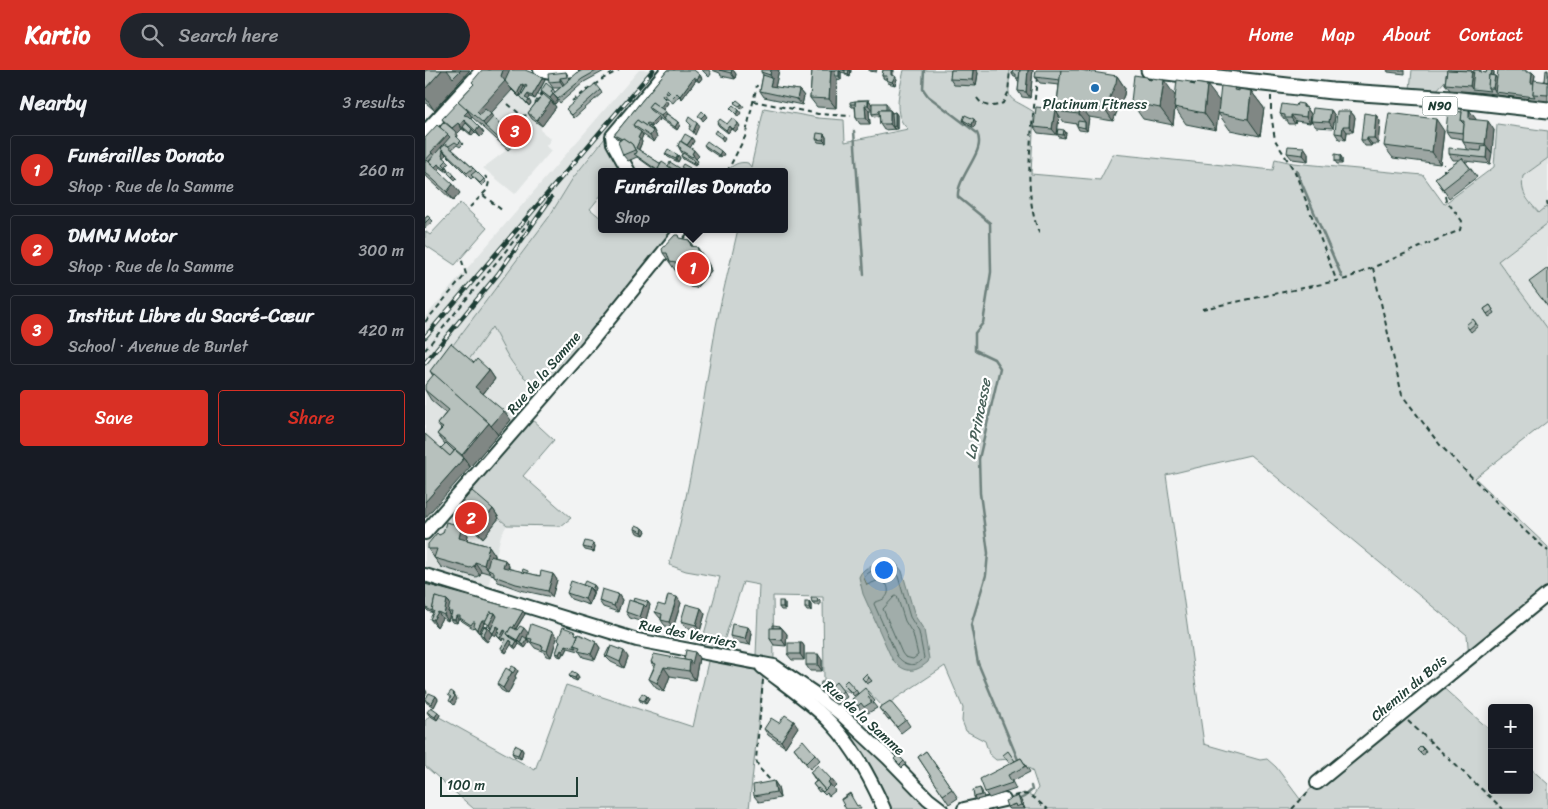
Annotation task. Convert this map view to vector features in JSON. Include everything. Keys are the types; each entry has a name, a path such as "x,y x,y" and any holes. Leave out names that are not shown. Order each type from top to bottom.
{"main road":[{"name":"N90","path":"1149,70 1274,89 1451,98 1548,110"},
{"name":"N90","path":"1332,91 1548,119"}],"street":[{"path":"425,132 482,70"},
{"path":"540,70 557,73 572,70"},
{"path":"627,168 613,143 612,136 667,70"},
{"name":"Rue de la Samme","path":"425,533 586,348 679,233"},
{"name":"Rue des Verriers","path":"425,575 637,640 761,666 831,723 849,744 884,809"},
{"name":"Chemin du Bois","path":"1317,783 1548,594"},
{"name":"Rue de la Samme","path":"761,666 774,666 820,697 849,721 928,799 941,809"},
{"path":"964,809 1004,800"}],"path":[{"path":"572,102 604,78 619,70"},
{"path":"977,98 981,104 989,106 1003,103 1008,93 1010,70"},
{"path":"1037,73 1030,179 1035,225 1041,237"},
{"path":"729,168 745,137 757,84"},
{"path":"1274,89 1271,113 1275,140 1295,172 1337,282"},
{"path":"508,104 521,116 529,115 543,91"},
{"path":"753,101 818,114 851,116"},
{"path":"1202,309 1337,282 1353,277 1461,228 1462,221 1443,195 1444,164"},
{"path":"470,207 489,187 489,182 485,176"},
{"path":"483,195 503,211"},
{"path":"1547,202 1548,208"},
{"path":"425,350 530,221"},
{"path":"425,322 466,274 461,258"},
{"path":"1373,268 1402,395 1440,445 1524,530 1548,551"},
{"path":"761,666 755,754 759,768 771,781"},
{"path":"1401,714 1503,809"},
{"path":"1291,809 1317,783"},
{"path":"1024,793 1033,796 1048,809"}],"shaded area":[{"path":"492,70 526,103 530,97 535,99 545,77 552,77 553,88 550,89 540,130 551,139 546,146 551,151 515,194 483,168 508,149 460,106"},
{"path":"639,70 660,70 590,155 549,217 438,365 468,361 492,326 513,366 543,389 464,489 507,525 501,535 486,595 425,575 425,317"},
{"path":"904,70 1010,70 1009,94 1011,98 1034,112 1031,174 1100,180 1113,154 1273,170 1275,159 1293,163 1423,175 1444,204 1494,167 1497,124 1548,131 1548,158 1523,176 1522,182 1526,196 1539,213 1546,207 1548,210 1548,223 1498,261 1548,329 1548,421 1475,478 1548,547 1548,594 1469,657 1467,635 1250,455 1166,475 1204,744 1260,760 1267,759 1276,767 1300,799 1438,683 1488,728 1488,794 1533,794 1533,771 1548,784 1548,809 1008,809 1004,800 1024,793 1033,796 1038,788 1032,770 1011,759 996,760 989,754 985,741 966,731 962,721 963,708 945,666 883,707 868,691 859,696 824,682 823,597 773,596 774,663 756,655 759,585 743,582 722,647 701,645 720,577 686,571 669,565 684,506 696,446 718,314 737,233 788,233 788,168 730,168 739,163 748,163 751,167 764,108 818,118 844,120 845,142 908,129 900,117 898,102"},
{"path":"1412,70 1451,70 1453,72 1435,92 1410,89"},
{"path":"609,133 606,142 619,168 598,168 598,199 590,209 598,216 598,233 671,233 650,261 633,277 638,285 543,389 525,378 518,371 492,327 468,361 438,365 549,217 573,178"},
{"path":"1548,158 1548,210 1546,208 1539,213 1521,187 1523,176"},
{"path":"460,203 487,228 455,265 425,245 425,231 430,235"},
{"path":"1548,223 1548,329 1497,261"},
{"path":"528,416 554,440 523,476 571,518 561,526 507,525 464,489"},
{"path":"710,653 764,668 749,809 474,809 425,766 425,721 432,713 535,770 566,685 693,727"},
{"path":"794,679 941,809 884,809 849,744"}],"water":[{"path":"889,561 895,562 902,571 915,616 924,630 929,659 923,666 914,670 901,667 892,659 863,594 859,577 868,567"}],"building":[{"path":"425,70 442,70 425,89"},
{"path":"447,70 461,70 453,78"},
{"path":"482,70 503,70 501,76 505,81 477,112 480,115 485,109 491,114 483,123 458,101 474,84 472,82"},
{"path":"510,70 525,70 543,77 532,96 528,94 525,98 529,100 527,103 520,96 527,86 522,84 517,94 505,81"},
{"path":"583,70 598,70 582,79 558,99 553,94 577,73"},
{"path":"667,70 694,70 700,75 697,79 694,77 680,96 677,93 670,100 663,94 662,96 666,100 660,108 652,102 648,107 658,116 650,124 646,124 652,130 637,120 633,125 641,132 636,148 661,164 659,168 654,168 634,154 637,153 632,144 614,135"},
{"path":"719,70 732,70 731,73"},
{"path":"761,70 771,70 770,75 761,72"},
{"path":"812,70 831,70 829,99 810,98"},
{"path":"836,70 839,70 839,76 835,76"},
{"path":"883,70 891,70 891,75 895,76 892,82 886,80 887,76 882,76"},
{"path":"951,70 973,70 972,80 950,79"},
{"path":"1013,70 1020,70 1019,78 1016,78 1016,74 1012,74"},
{"path":"1020,70 1028,70 1026,92 1018,91"},
{"path":"1036,70 1061,70 1060,80 1035,77"},
{"path":"1061,70 1080,70 1117,76 1105,109 1080,105 1079,114 1056,111"},
{"path":"1447,70 1472,71 1470,86 1445,84"},
{"path":"1474,70 1486,73 1487,70 1492,70 1491,75 1489,75 1488,88 1490,91 1472,89"},
{"path":"1498,70 1526,70 1526,72 1532,72 1531,83 1534,83 1533,94 1535,97 1495,92"},
{"path":"1546,70 1548,71 1548,82 1545,81"},
{"path":"566,72 567,77 560,78 560,81 549,82 548,74"},
{"path":"763,75 772,78 770,86 799,90 797,99 760,91"},
{"path":"1134,75 1147,77 1147,79 1151,80 1152,78 1164,80 1160,108 1131,102"},
{"path":"1489,75 1495,76 1493,88 1488,88"},
{"path":"1177,80 1191,82 1190,84 1195,85 1195,83 1207,85 1204,113 1174,107"},
{"path":"1534,80 1548,82 1548,95 1533,94"},
{"path":"546,83 553,89 551,91 553,94 550,98 541,91"},
{"path":"595,84 600,90 572,115 566,109"},
{"path":"1221,86 1235,88 1234,90 1239,91 1239,89 1251,91 1248,119 1218,113"},
{"path":"543,94 551,101 537,120 528,113"},
{"path":"737,100 742,104 739,106 734,103"},
{"path":"868,100 868,105 865,105 866,118 856,118 855,101"},
{"path":"458,102 468,111 464,115 468,116 479,127 476,131 464,120 460,125 458,123 452,128 442,119"},
{"path":"652,102 665,111 661,116 648,107"},
{"path":"872,103 886,103 886,110 879,110 879,113 872,114"},
{"path":"1297,103 1303,104 1303,107 1307,108 1306,117 1291,115 1291,118 1285,118 1285,115 1280,114 1282,104 1296,106"},
{"path":"733,105 739,110 736,114 730,108"},
{"path":"1036,107 1055,109 1052,129 1034,127"},
{"path":"1313,108 1331,110 1329,122 1311,121"},
{"path":"1462,109 1469,110 1469,119 1488,121 1485,144 1463,142 1464,121 1461,121"},
{"path":"879,110 890,110 890,124 880,124"},
{"path":"1448,110 1462,112 1463,133 1446,131"},
{"path":"702,111 705,114 701,118 698,116"},
{"path":"1337,111 1350,111 1349,126 1343,126 1342,134 1335,133"},
{"path":"895,112 895,126 893,127 892,113"},
{"path":"1364,113 1376,115 1374,138 1361,140"},
{"path":"1389,113 1436,119 1432,152 1384,146"},
{"path":"667,114 678,122 675,127 663,119"},
{"path":"965,115 974,119 972,125 963,120"},
{"path":"493,117 513,136 504,143 485,126"},
{"path":"689,117 697,123 693,132 689,129 691,125 687,121"},
{"path":"732,118 738,123 733,129 729,126 726,130 717,123 720,119 727,124"},
{"path":"637,120 653,131 650,136 633,125"},
{"path":"1078,121 1085,122 1085,128 1077,126"},
{"path":"444,122 455,131 455,135 461,141 458,144 455,142 441,148 443,151 442,156 447,160 443,164 446,167 445,169 438,164 435,167 429,161 450,137 440,127"},
{"path":"466,123 472,129 470,133 463,127"},
{"path":"437,125 448,134 425,161 425,138"},
{"path":"1058,129 1064,130 1063,135 1057,134"},
{"path":"716,130 723,135 721,138 714,133"},
{"path":"817,133 824,134 823,140 816,139"},
{"path":"685,134 692,138 687,145 681,141"},
{"path":"623,138 632,144 635,150 623,155 618,142"},
{"path":"680,141 694,150 692,157 680,150 681,148 678,146"},
{"path":"707,141 721,151 719,155 704,145"},
{"path":"445,145 473,168 467,173 441,148"},
{"path":"1288,146 1304,147 1303,155 1287,153"},
{"path":"1482,146 1487,147 1486,158 1449,154 1449,148 1481,151"},
{"path":"668,149 678,155 676,159 665,154"},
{"path":"683,153 694,160 693,163 681,156"},
{"path":"1335,154 1340,155 1340,161 1335,161"},
{"path":"1462,158 1470,168 1443,189 1435,178"},
{"path":"427,160 453,184 447,192 425,172"},
{"path":"662,162 671,168 659,168"},
{"path":"670,162 679,168 671,168 668,166"},
{"path":"683,164 690,168 682,168 681,167"},
{"path":"450,170 454,175 452,177 448,173"},
{"path":"476,171 484,179 480,183 471,175"},
{"path":"428,216 430,218 425,223 425,218"},
{"path":"675,235 689,240 691,246 697,247 699,253 684,270 678,269 676,263 670,262 667,253 663,253 662,249"},
{"path":"1548,268 1548,307 1529,282"},
{"path":"1490,305 1493,310 1487,314 1484,309"},
{"path":"1473,319 1476,323 1469,329 1466,325"},
{"path":"451,343 474,363 477,359 489,370 475,387 504,411 491,426 430,371"},
{"path":"434,374 489,423 462,455 437,434 443,428 437,424 449,410 425,390 425,385"},
{"path":"425,434 450,456 455,450 464,458 425,502"},
{"path":"446,443 454,451 450,456 441,448"},
{"path":"472,491 493,509 476,529 455,511"},
{"path":"446,522 462,526 459,538 489,546 484,565 475,562 474,566 470,568 434,558 437,549 428,549 428,544 437,533 439,535 443,533"},
{"path":"636,525 643,528 642,532 635,529"},
{"path":"585,541 593,543 591,549 583,547"},
{"path":"490,556 505,560 503,567 540,576 541,571 553,574 548,591 516,584 494,576 494,572 487,568"},
{"path":"571,581 589,587 585,599 567,593"},
{"path":"585,581 594,585 592,590 583,585"},
{"path":"425,584 523,611 507,634 517,641 514,646 510,640 504,650 501,648 506,639 502,638 506,631 504,630 500,638 497,636 499,632 497,632 500,628 497,626 493,633 490,631 497,616 495,613 490,612 486,620 482,620 477,630 474,626 475,622 471,625 460,618 460,616 456,616 455,620 450,619 452,612 448,612 450,603 447,600 435,597 432,611 425,606"},
{"path":"602,589 618,594 614,606 599,601"},
{"path":"668,595 677,597 669,622 661,620 662,614 655,612 658,604 665,606"},
{"path":"435,597 447,600 444,615 438,612 433,620 430,619 434,611 432,611"},
{"path":"634,598 648,602 646,607 633,601"},
{"path":"811,598 817,598 818,602 812,602"},
{"path":"629,600 644,605 640,617 626,612"},
{"path":"779,601 783,601 783,607 779,607"},
{"path":"805,602 809,602 809,608 805,608"},
{"path":"686,604 701,608 696,625 681,621"},
{"path":"490,612 495,613 489,625 485,622"},
{"path":"531,624 553,632 547,651 542,649 543,646 531,642 532,639 527,638"},
{"path":"732,624 748,627 745,639 730,636"},
{"path":"773,625 780,626 780,628 773,628"},
{"path":"484,626 487,628 483,636 480,634"},
{"path":"520,626 524,628 517,640 507,634 511,627 517,630"},
{"path":"563,627 576,632 575,634 578,635 574,645 576,648 566,645 559,654 556,653"},
{"path":"770,628 782,628 782,640 770,639"},
{"path":"579,634 596,642 591,654 578,651 580,647 574,645"},
{"path":"523,636 527,639 523,645 520,643"},
{"path":"788,643 800,643 800,654 788,654"},
{"path":"611,646 624,651 620,662 607,656"},
{"path":"686,650 695,652 692,664 690,661 684,660"},
{"path":"654,654 690,661 689,671 664,667 657,683 649,679 656,664 651,662"},
{"path":"806,654 818,654 818,665 806,665"},
{"path":"512,666 516,668 513,673 509,670"},
{"path":"506,668 512,672 503,688 497,684"},
{"path":"572,671 577,674 575,678 569,676"},
{"path":"866,674 869,678 865,681 862,678"},
{"path":"847,680 856,690 852,693 843,684"},
{"path":"821,682 825,682 825,690 820,690"},
{"path":"836,682 843,691 833,699 824,693"},
{"path":"865,688 872,702 864,707 861,703 858,706 852,699"},
{"path":"451,691 455,696 451,702 449,701 451,697 448,695"},
{"path":"429,693 436,696 431,704 425,700"},
{"path":"642,693 647,696 644,701 639,699"},
{"path":"890,701 906,720 897,727 879,708"},
{"path":"431,707 438,712 435,717 427,712"},
{"path":"785,715 794,721 781,741 764,729 771,718 779,723"},
{"path":"803,740 815,754 806,763 794,748"},
{"path":"515,745 521,748 518,755 512,753"},
{"path":"1421,746 1424,749 1420,753 1417,750"},
{"path":"926,751 952,789 943,795 918,757"},
{"path":"1008,751 1015,761 1010,764 1003,755"},
{"path":"898,755 904,761 900,765 894,759"},
{"path":"1021,758 1026,766 1008,775 1012,783 985,792 980,779"},
{"path":"818,765 831,779 828,782 830,785 825,790 810,772"},
{"path":"774,781 776,792 754,796 753,785"},
{"path":"817,781 825,790 823,792 813,784"},
{"path":"980,788 982,795 974,797 973,790"},
{"path":"850,794 861,809 846,809 841,800"},
{"path":"1018,796 1021,805 1016,807 1015,804 1007,807 1005,801"}],"waterway":[{"name":"La Princesse","path":"924,70 923,89 928,96 977,133 979,139 976,154 958,191 958,197 990,223 991,272 983,323 975,333 975,350 994,359 1000,368 979,459 980,493 988,553 986,575 971,625 978,663 1019,762"},
{"path":"854,131 864,275"},
{"path":"1296,170 1342,277"},
{"path":"1018,800 1032,790 1031,786"}],"railway":[{"path":"425,337 653,70"},
{"path":"425,363 498,274 551,198"}],"place":[{"name":"Platinum Fitness","path":"1095,88"},
{"name":"Institut Libre du Sacré-Cœur","path":"515,131"},
{"name":"Funérailles Donato","path":"693,268"},
{"name":"DMMJ Motor","path":"471,518"}]}
